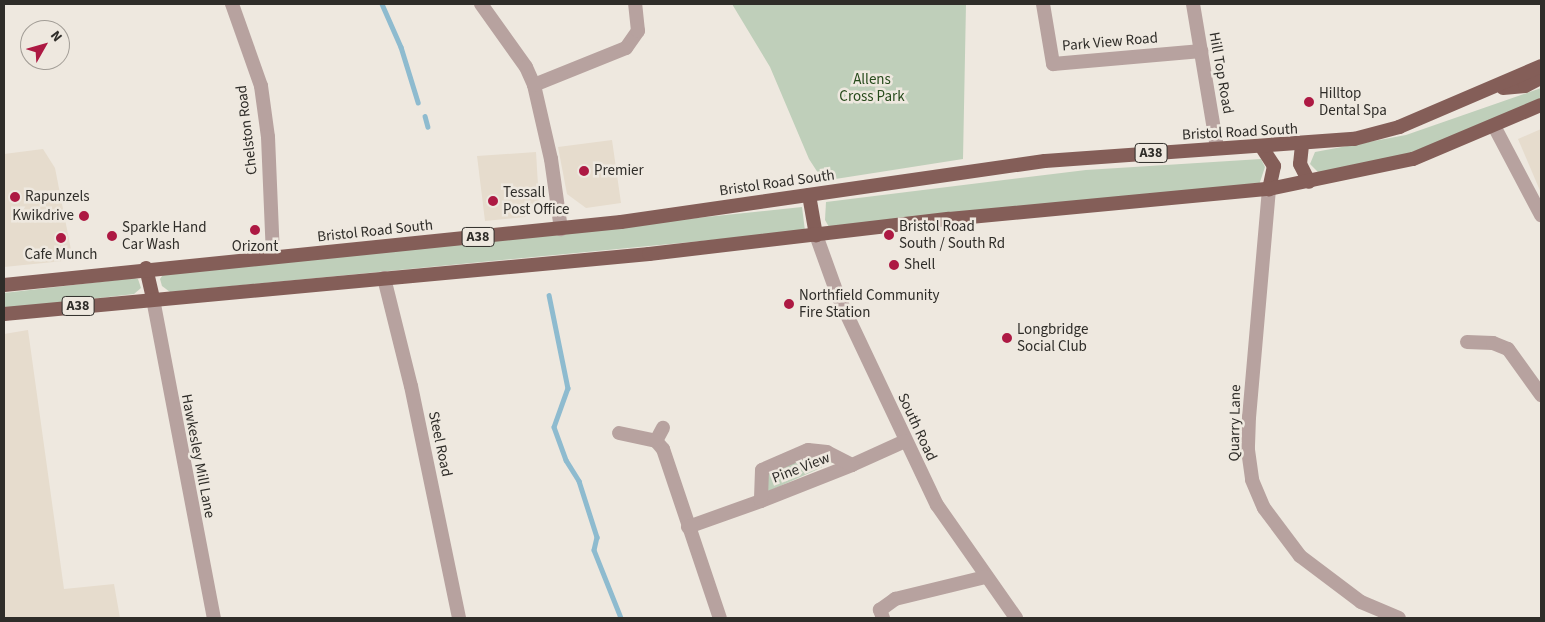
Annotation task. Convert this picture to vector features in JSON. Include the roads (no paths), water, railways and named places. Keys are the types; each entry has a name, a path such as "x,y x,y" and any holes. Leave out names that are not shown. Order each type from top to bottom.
{"highway":[{"name":"Bristol Road South","path":"4,285 146,268 561,228 1045,161 1217,148 1302,145 1354,139 1399,127 1490,90 1541,66"},
{"path":"1490,90 1525,86 1541,78"},
{"name":"A38","path":"4,314 816,236 940,220 1269,189 1414,159 1541,106"},
{"path":"1302,145 1300,164 1309,182"},
{"path":"1261,146 1274,166 1269,189"},
{"path":"809,195 816,236"},
{"path":"146,268 153,299"}],"street":[{"name":"Chelston Road","path":"232,4 261,86 268,137 273,257"},
{"path":"480,4 526,67 534,85 551,159 561,228"},
{"path":"534,85 626,48 638,31 635,4"},
{"name":"Park View Road","path":"1043,4 1052,64 1200,51"},
{"name":"Hill Top Road","path":"1193,4 1217,148"},
{"path":"1494,126 1541,215"},
{"name":"Quarry Lane","path":"1269,189 1249,417 1248,450 1252,480 1264,508 1300,556 1361,602 1398,618"},
{"name":"South Road","path":"816,236 838,296 905,441 937,505 985,577 1016,618"},
{"name":"Steel Road","path":"384,278 412,386 459,618"},
{"name":"Hawkesley Mill Lane","path":"153,299 214,618"},
{"path":"1467,342 1493,343 1508,349 1541,395"},
{"path":"656,441 663,428"},
{"path":"619,433 656,441 663,449 720,618"},
{"name":"Pine View","path":"688,527 852,465 905,441"},
{"name":"Pine View","path":"760,501 762,470 808,450 826,452 852,465"},
{"path":"883,618 880,610 895,599 985,577"}],"waterway":[{"path":"382,4 401,47 418,102"},
{"path":"425,116 428,127"},
{"path":"549,295 568,388 554,427 566,460 579,481 597,537 594,550 621,618"}],"place":[{"name":"Hilltop Dental Spa","path":"1309,102"},
{"name":"Premier","path":"584,171"},
{"name":"Rapunzels","path":"15,197"},
{"name":"Tessall Post Office","path":"493,201"},
{"name":"Kwikdrive","path":"84,216"},
{"name":"Orizont","path":"255,230"},
{"name":"Bristol Road South / South Rd","path":"889,235"},
{"name":"Sparkle Hand Car Wash","path":"112,236"},
{"name":"Cafe Munch","path":"61,238"},
{"name":"Shell","path":"894,265"},
{"name":"Northfield Community Fire Station","path":"789,304"},
{"name":"Longbridge Social Club","path":"1007,338"}],"park label":[{"name":"Allens Cross Park","path":"872,88"}]}
